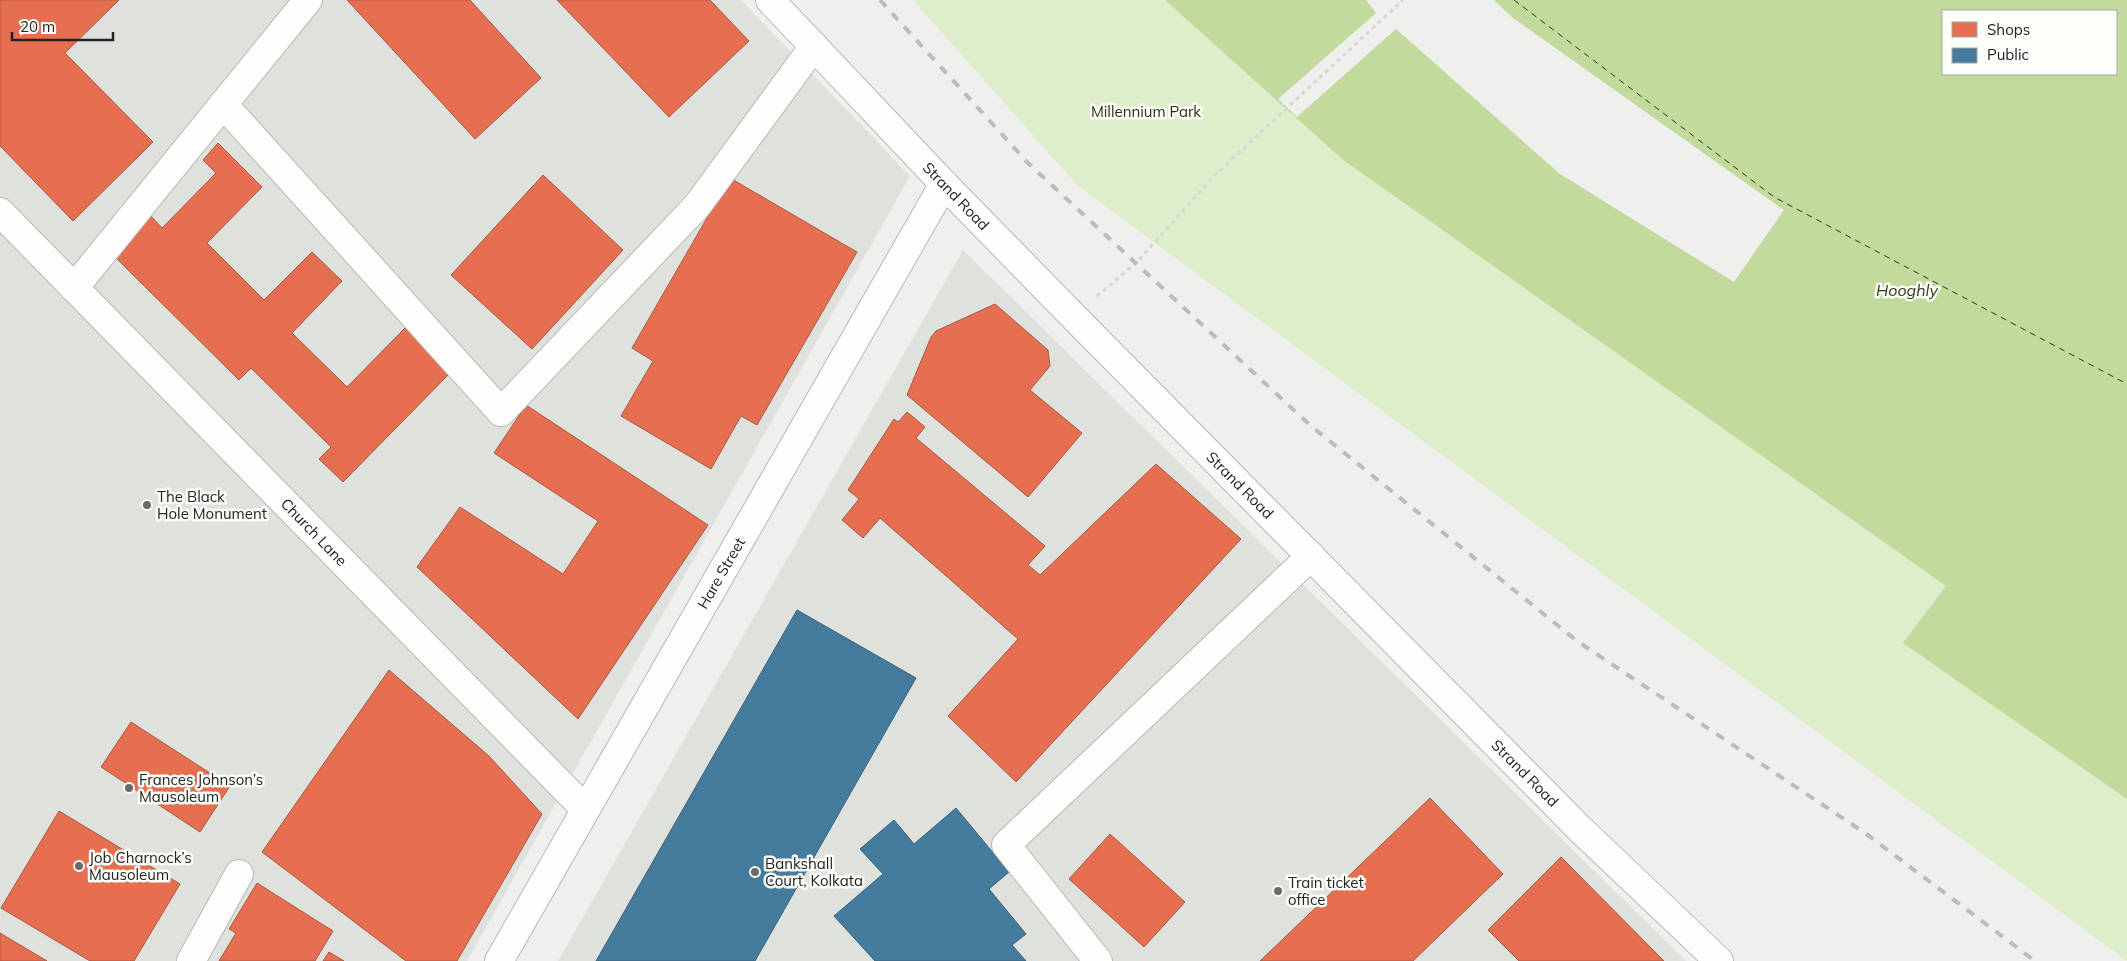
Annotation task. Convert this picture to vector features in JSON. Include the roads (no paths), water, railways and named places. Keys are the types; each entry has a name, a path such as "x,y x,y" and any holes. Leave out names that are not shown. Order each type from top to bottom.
{"street":[{"path":"74,288 308,0"},
{"name":"Strand Road","path":"770,0 944,184 1073,316 1579,828 1719,961"},
{"path":"224,104 501,412 697,206 814,46"},
{"name":"Hare Street","path":"498,961 944,184"},
{"name":"Church Lane","path":"0,212 585,810"},
{"path":"1098,961 1006,845 1311,556"},
{"path":"191,961 239,874"}],"water":[{"name":"Hooghly","path":"1165,0 2127,0 2127,799 1903,643 1946,586 1342,159"}],"railway":[{"path":"880,0 1028,163 1311,426 1577,641 1865,833 2035,961"}],"place":[{"name":"The Black Hole Monument","path":"147,505"},
{"name":"Frances Johnson’s Mausoleum","path":"129,788"},
{"name":"Job Charnock’s Mausoleum","path":"79,866"},
{"name":"Bankshall Court, Kolkata","path":"755,872"},
{"name":"Train ticket office","path":"1278,891"}],"park label":[{"name":"Millennium Park","path":"1146,111"}]}
